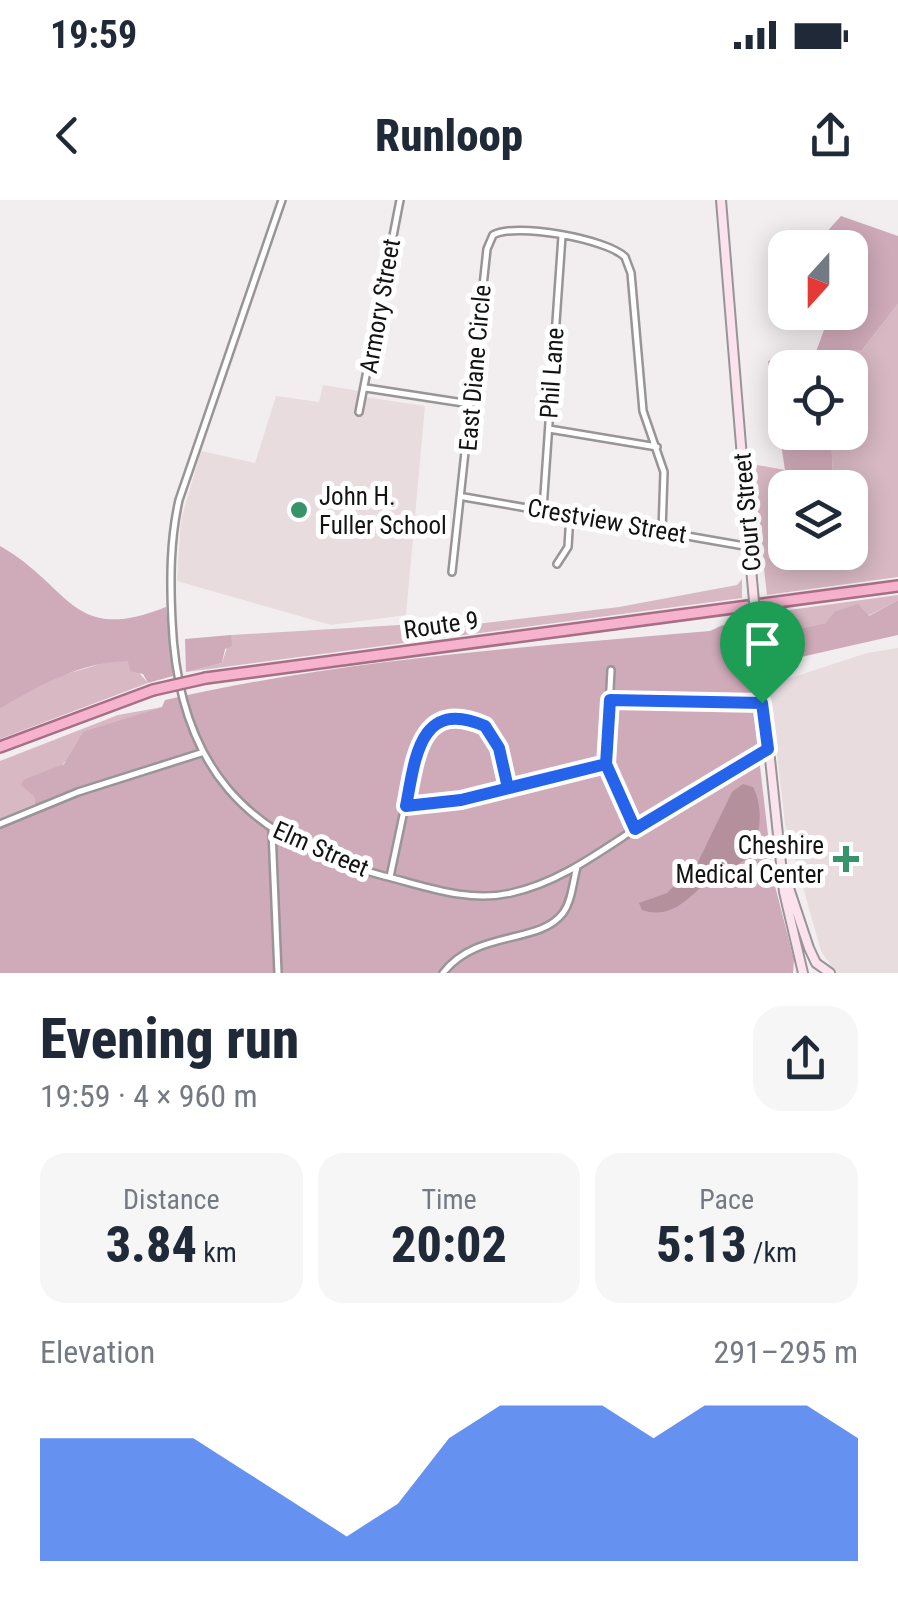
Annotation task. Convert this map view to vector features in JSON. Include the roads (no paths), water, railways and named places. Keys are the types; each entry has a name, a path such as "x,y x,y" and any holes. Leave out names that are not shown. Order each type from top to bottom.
{"highway":[{"name":"Route 9","path":"0,747 153,690 206,678 898,586"}],"main road":[{"name":"Court Street","path":"721,200 762,703 787,882 816,963 804,971 784,892 787,882"},
{"path":"816,963 830,973"}],"street":[{"name":"Elm Street","path":"282,200 174,521 170,577 174,650 185,711 201,752 227,792 272,830 352,866 456,894 493,896 521,890 577,867 768,749"},
{"name":"Armory Street","path":"359,412 400,200"},
{"name":"East Diane Circle","path":"452,572 464,497 470,404 489,240 508,229 562,236"},
{"path":"562,236 620,251 629,264 643,411 664,472 662,530"},
{"name":"Phil Lane","path":"542,509 562,236"},
{"path":"366,388 470,404"},
{"path":"548,429 657,448"},
{"name":"Crestview Street","path":"464,497 750,546"},
{"path":"557,564 568,547 570,514"},
{"path":"611,670 606,764 635,829"},
{"path":"610,700 762,703"},
{"path":"390,877 418,744 430,728 450,720 475,721 493,733 508,788"},
{"path":"0,824 78,792 201,752"},
{"path":"406,806 461,800 606,764"},
{"path":"272,830 278,973"},
{"path":"443,973 471,948 557,918 568,901 577,867"}],"place":[{"name":"John H. Fuller School","path":"299,510"},
{"name":"Cheshire Medical Center","path":"846,859"}]}
